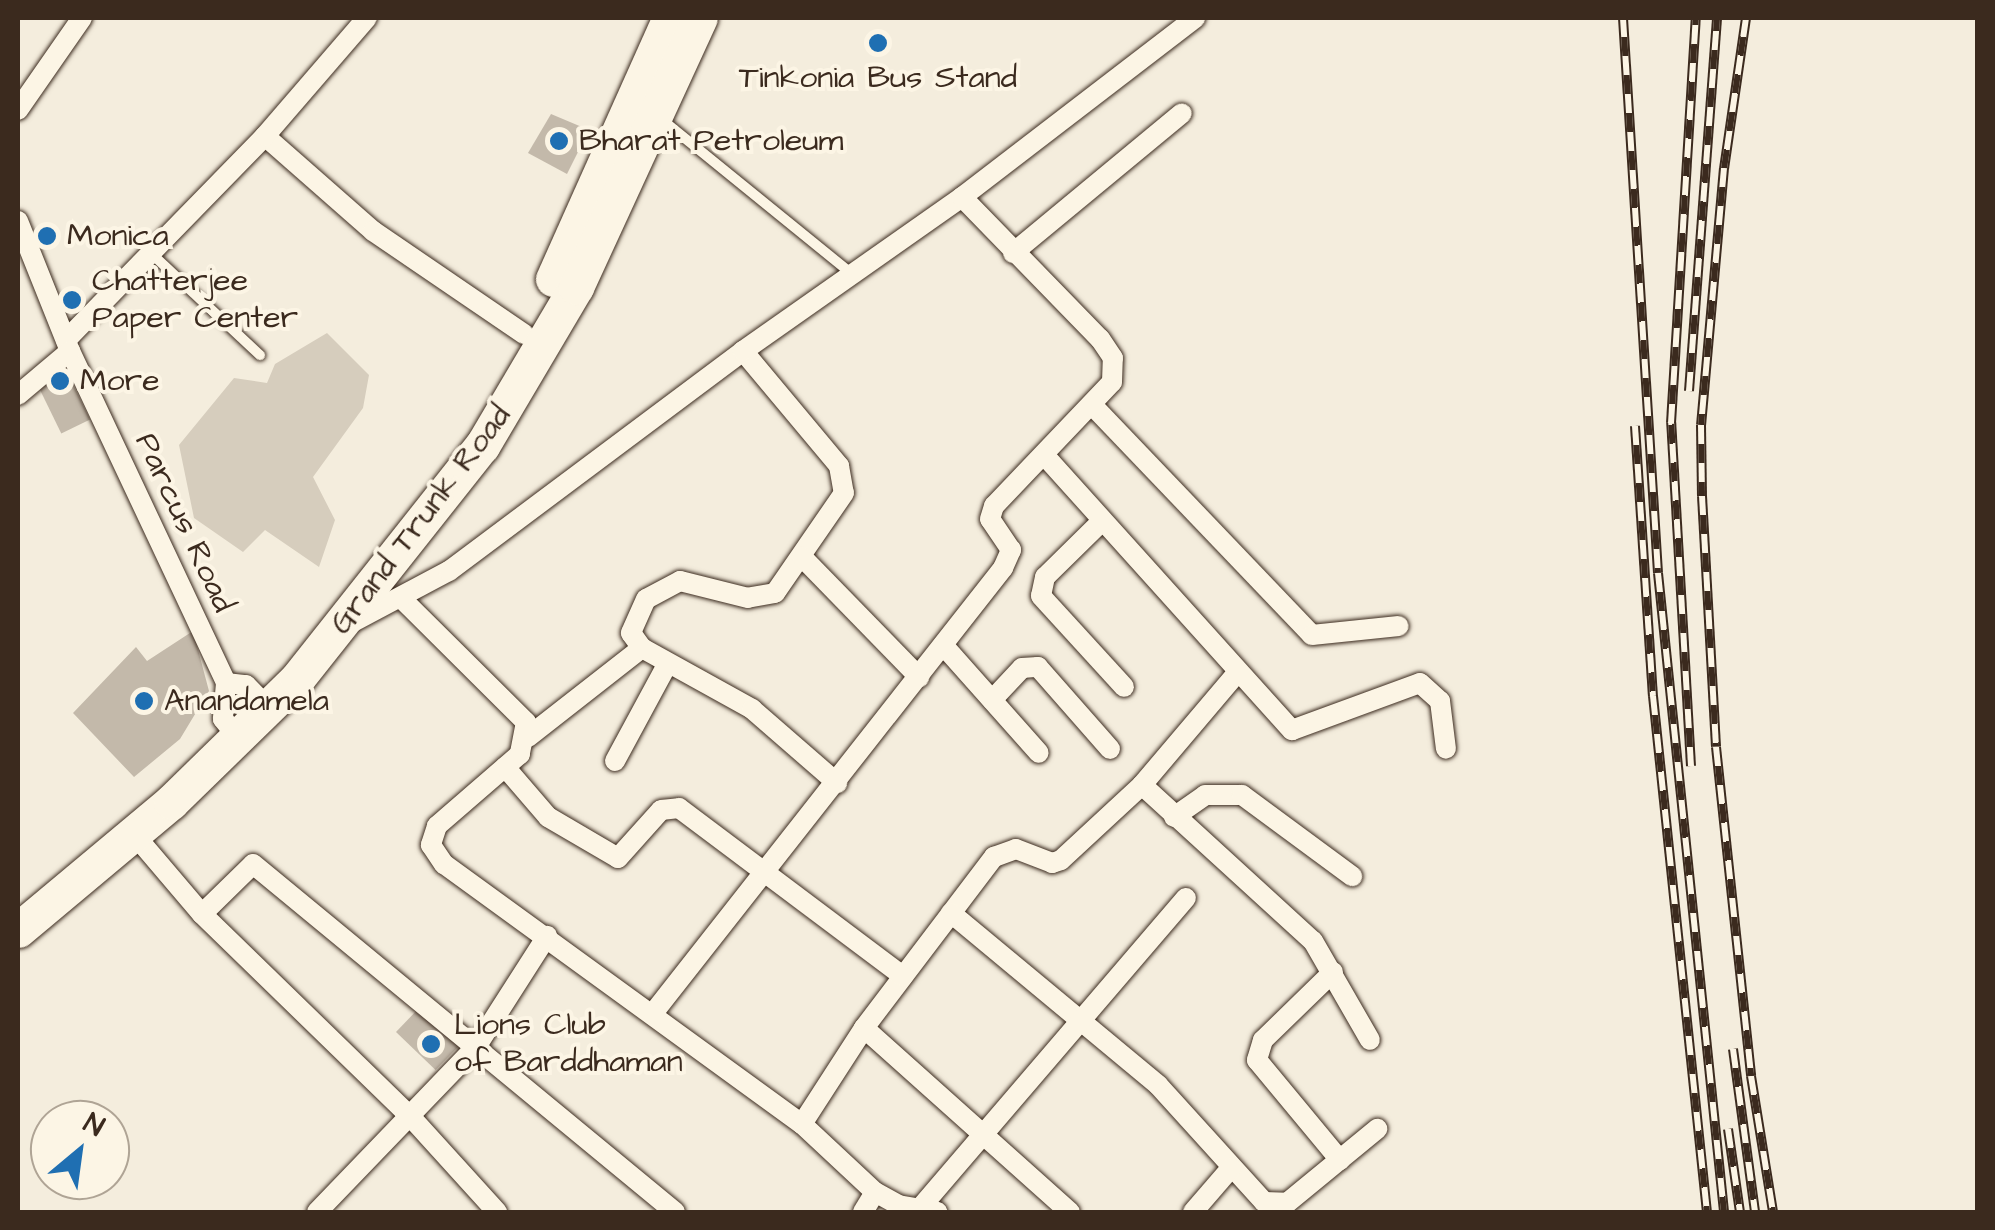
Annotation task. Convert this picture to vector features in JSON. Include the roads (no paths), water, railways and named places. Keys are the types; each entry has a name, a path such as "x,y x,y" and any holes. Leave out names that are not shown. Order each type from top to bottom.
{"highway":[{"name":"Grand Trunk Road","path":"327,631 524,334 596,191 670,18"},
{"name":"Grand Trunk Road","path":"18,930 133,833 230,728 249,694 327,631 505,411 576,286 659,117 700,18"},
{"name":"Grand Trunk Road","path":"18,898 230,728"}],"street":[{"path":"18,110 82,18"},
{"path":"18,395 265,136 368,18"},
{"path":"327,631 402,599 742,351 962,198 1195,18"},
{"path":"1013,253 1182,113"},
{"path":"265,136 372,231 524,334"},
{"path":"654,1012 837,783 1009,557 1008,540 990,512 1094,407 1112,382 1114,358 962,198"},
{"name":"Parcus Road","path":"18,222 68,345 249,694"},
{"path":"742,351 845,480 836,509 775,593 762,598 680,582 662,588 634,615 631,632 642,648 752,709 837,783"},
{"path":"1094,407 1295,623 1312,635 1334,638 1399,626"},
{"path":"1044,456 1292,730 1420,683 1440,701 1446,749"},
{"path":"1102,521 1045,577 1041,596 1124,687"},
{"path":"802,557 919,677"},
{"path":"402,599 526,722 528,738"},
{"path":"943,645 1039,754"},
{"path":"642,648 528,738 505,767 437,826 430,845 444,864 654,1012 802,1124 875,1192 898,1205 929,1210 985,1131 1186,898"},
{"path":"616,762 668,663"},
{"path":"992,700 1022,668 1038,667 1110,750"},
{"path":"802,1124 864,1028 1004,848 1052,864 1060,860 1142,786 1237,673"},
{"path":"505,767 548,816 608,855 625,857 669,806 903,976"},
{"path":"1142,786 1290,916 1332,972 1370,1040"},
{"path":"1174,817 1205,795 1242,795 1352,876"},
{"path":"133,833 202,914 408,1116 497,1212"},
{"path":"202,914 254,864 675,1212"},
{"path":"951,912 1158,1085 1231,1168 1276,1207 1377,1128"},
{"path":"318,1212 476,1047 546,936"},
{"path":"1332,972 1263,1040 1257,1060 1340,1160"},
{"path":"864,1028 985,1131 1070,1212"},
{"path":"1205,1208 1231,1168"},
{"path":"863,1212 875,1192"}],"lane":[{"path":"659,117 852,275"},
{"path":"152,254 260,355"}],"railway":[{"path":"1623,18 1658,573 1724,1212"},
{"path":"1691,766 1671,423 1696,18"},
{"path":"1689,391 1717,18"},
{"path":"1746,18 1724,168 1701,425 1702,496 1716,747 1751,1076 1773,1212"},
{"path":"1635,426 1653,696 1707,1212"},
{"path":"1733,1049 1755,1212"},
{"path":"1728,1129 1740,1212"}],"place":[{"name":"Tinkonia Bus Stand","path":"878,43"},
{"name":"Bharat Petroleum","path":"559,141"},
{"name":"Monica","path":"47,236"},
{"name":"Chatterjee Paper Center","path":"72,300"},
{"name":"More","path":"60,381"},
{"name":"Anandamela","path":"144,701"},
{"name":"Lions Club of Barddhaman","path":"431,1044"}]}
